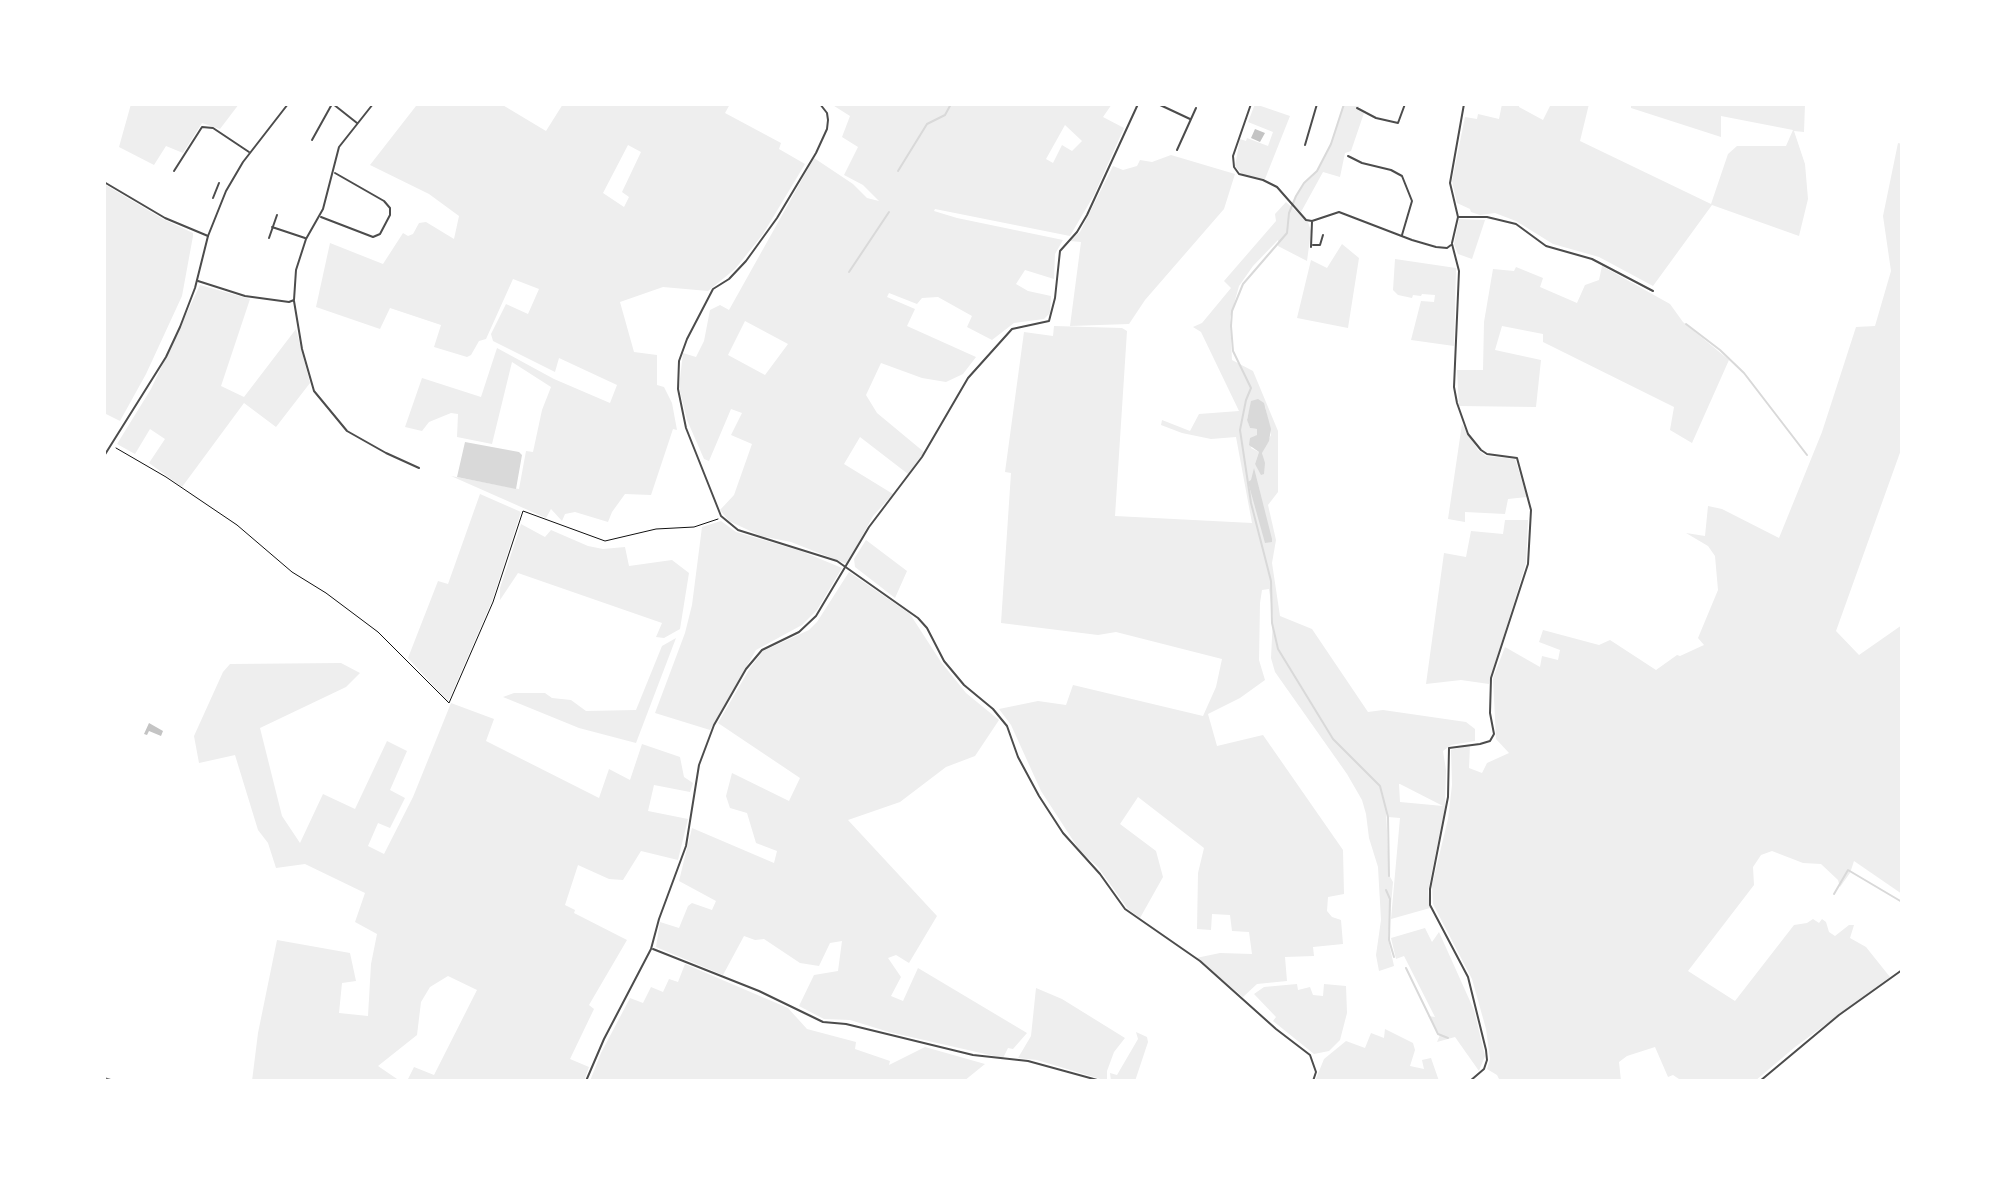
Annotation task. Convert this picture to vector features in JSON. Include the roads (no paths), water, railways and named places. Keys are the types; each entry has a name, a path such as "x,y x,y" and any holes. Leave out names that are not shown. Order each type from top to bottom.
{"street":[{"path":"104,456 166,357 197,281 208,236 224,194 250,152 288,104"},
{"path":"312,140 332,104 358,123"},
{"path":"373,104 339,147 320,217 306,239 296,270 294,300 302,349 314,391 347,431 419,468"},
{"path":"820,104 828,120 816,153 777,218 746,261 729,279 713,289 679,361 678,389 686,428 724,520 738,530 804,549 848,567 918,618 927,628 944,661 964,685 1002,718 1039,796 1063,833 1100,874 1125,909 1200,961 1310,1055 1316,1072 1313,1081"},
{"path":"586,1081 604,1039 651,949 684,852 699,765 714,725 754,657 808,625 848,567 869,527 922,457 968,378 1012,329 1049,321 1060,251 1087,215 1138,104"},
{"path":"1158,104 1190,119"},
{"path":"1251,104 1235,148 1233,161 1239,174 1277,187 1306,220 1339,212 1436,247 1447,248 1452,244"},
{"path":"1305,145 1317,104"},
{"path":"1357,108 1376,118 1398,123 1405,104"},
{"path":"1464,104 1450,183 1458,217 1452,244 1459,271 1454,387 1468,434 1481,450 1487,454 1517,458 1531,510 1528,564 1491,678 1490,713 1494,734 1490,741 1449,748 1448,797 1430,889 1430,905 1468,977 1486,1050 1484,1069 1470,1081"},
{"path":"1177,150 1196,108"},
{"path":"174,171 181,165 198,131 206,127 213,128 250,152"},
{"path":"1348,156 1402,176 1412,201 1402,236"},
{"path":"320,217 373,237 380,234 390,215 390,208 384,201 334,173"},
{"path":"104,182 165,218 208,236"},
{"path":"213,198 219,183"},
{"path":"216,191 224,194"},
{"path":"1457,210 1464,216"},
{"path":"269,238 277,215"},
{"path":"1458,217 1487,217 1516,224 1546,246 1592,259 1653,291"},
{"path":"1312,221 1311,246 1320,245 1323,235"},
{"path":"272,227 306,239"},
{"path":"197,281 245,296 289,302 294,300"},
{"path":"651,949 759,991 823,1022 846,1024 973,1055 1028,1061 1101,1081"},
{"path":"1760,1081 1839,1015 1902,970"}],"waterway":[{"path":"898,171 927,124 945,115 951,104"},
{"path":"1344,104 1331,144 1317,171 1296,196 1289,213 1287,233 1243,284 1232,311 1231,326 1233,351 1251,388 1240,430 1251,503 1271,581 1272,623 1278,649 1333,739 1380,786 1388,817 1389,876"},
{"path":"849,272 889,212"},
{"path":"1686,324 1744,373 1807,455"},
{"path":"1834,894 1848,870 1902,902"},
{"path":"1386,890 1390,899 1389,940 1394,957"},
{"path":"1406,968 1438,1034 1448,1038"}],"railway":[{"path":"104,1078 114,1081"}]}
